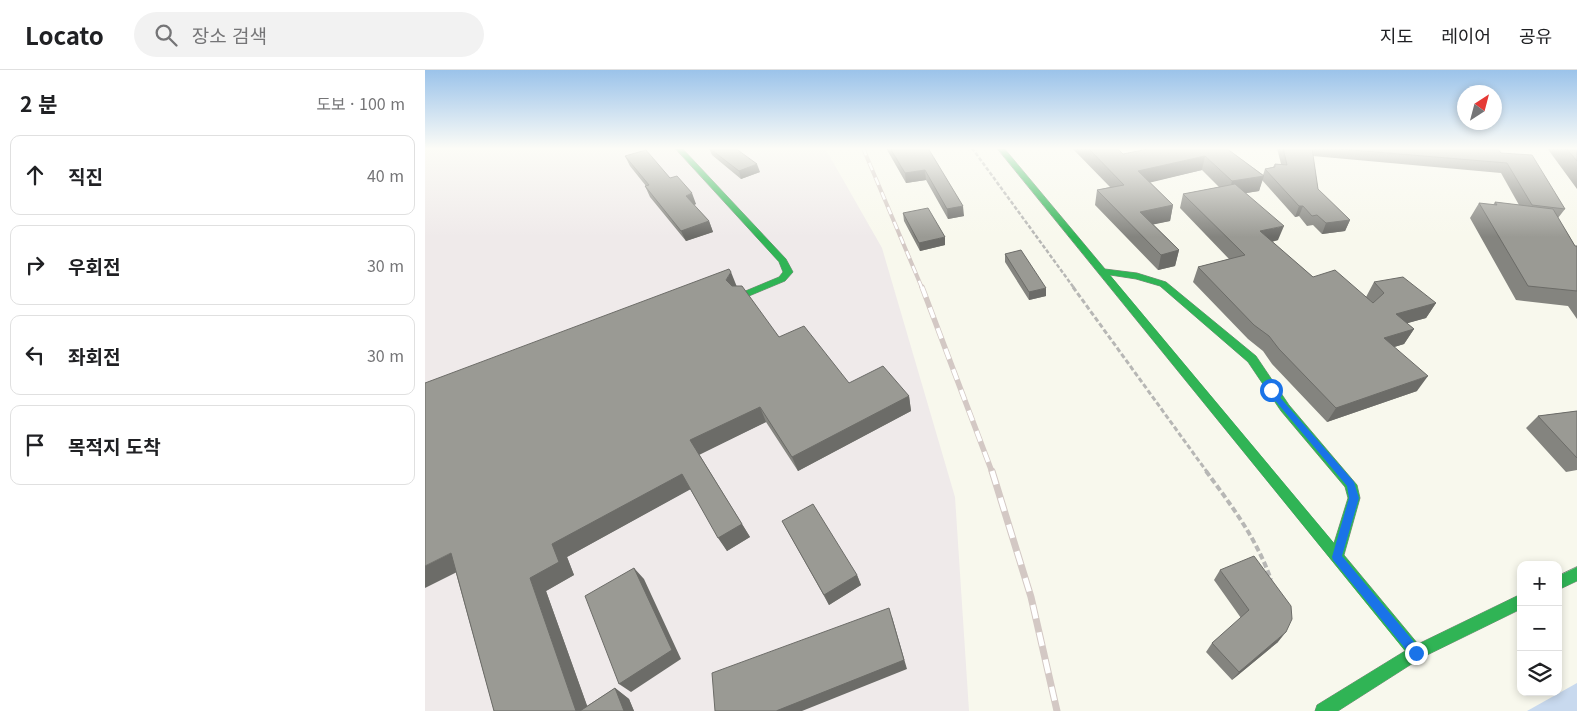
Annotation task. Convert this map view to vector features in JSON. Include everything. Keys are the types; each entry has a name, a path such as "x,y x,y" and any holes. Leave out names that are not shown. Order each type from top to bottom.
{"street":[{"path":"706,178 783,261 788,272 783,279 746,294"},
{"path":"1025,178 1416,653"},
{"path":"1101,271 1137,276 1163,284 1252,359 1285,408 1351,485 1354,498 1337,557"},
{"path":"1562,581 1577,574"},
{"path":"1323,711 1416,653 1517,603"}],"path":[{"path":"994,178 1245,524 1271,582"}],"shaded area":[{"path":"425,178 842,178 882,248 955,497 969,711 425,711"}],"water":[{"path":"1577,683 1577,711 1527,711 1554,696 1562,696 1562,691"}],"building":[{"path":"643,178 679,178 692,193 686,196 709,221 681,231 645,186 649,185"},
{"path":"929,178 946,178 963,206 947,209"},
{"path":"1117,178 1145,178 1173,205 1140,212 1179,250 1161,255 1097,190 1124,185"},
{"path":"1229,178 1252,178 1232,181"},
{"path":"1273,178 1316,178 1318,189 1350,220 1326,223 1317,215 1312,216 1303,206 1299,206"},
{"path":"1516,178 1546,178 1565,209 1532,205"},
{"path":"1235,184 1284,226 1260,231 1313,277 1335,270 1373,303 1384,293 1374,282 1403,277 1436,303 1396,314 1414,329 1384,338 1428,376 1336,408 1279,349 1269,336 1254,325 1198,267 1245,255 1183,194"},
{"path":"1495,202 1553,209 1575,246 1577,246 1577,291 1528,286 1479,203 1497,205"},
{"path":"928,208 945,237 919,243 903,213"},
{"path":"1021,250 1046,288 1029,292 1005,254"},
{"path":"729,269 731,272 726,280 732,286 742,286 779,337 804,326 849,383 883,366 909,396 792,457 760,407 690,440 742,524 718,538 682,474 552,544 559,562 530,578 576,711 494,711 451,553 425,566 425,383"},
{"path":"1577,411 1577,458 1538,416"},
{"path":"813,504 857,575 824,595 782,521"},
{"path":"1254,556 1291,606 1292,619 1286,632 1239,672 1212,643 1249,610 1220,570"},
{"path":"634,568 672,650 619,684 585,596"},
{"path":"889,608 904,660 776,711 715,711 712,673"},
{"path":"615,688 624,711 580,711"}],"railway":[{"path":"876,178 922,288"},
{"path":"922,287 992,472"},
{"path":"992,471 1031,597 1057,711"}],"traffic: fast":[{"path":"706,178 783,261 788,272 782,279 746,294"},
{"path":"1025,178 1416,653"},
{"path":"1101,271 1137,276 1163,284 1252,359 1285,408 1351,485 1354,498 1337,557"},
{"path":"1562,581 1577,574"},
{"path":"1323,711 1416,653 1517,603"}],"route":[{"path":"1271,390 1351,485 1354,498 1337,557 1416,653"}]}
